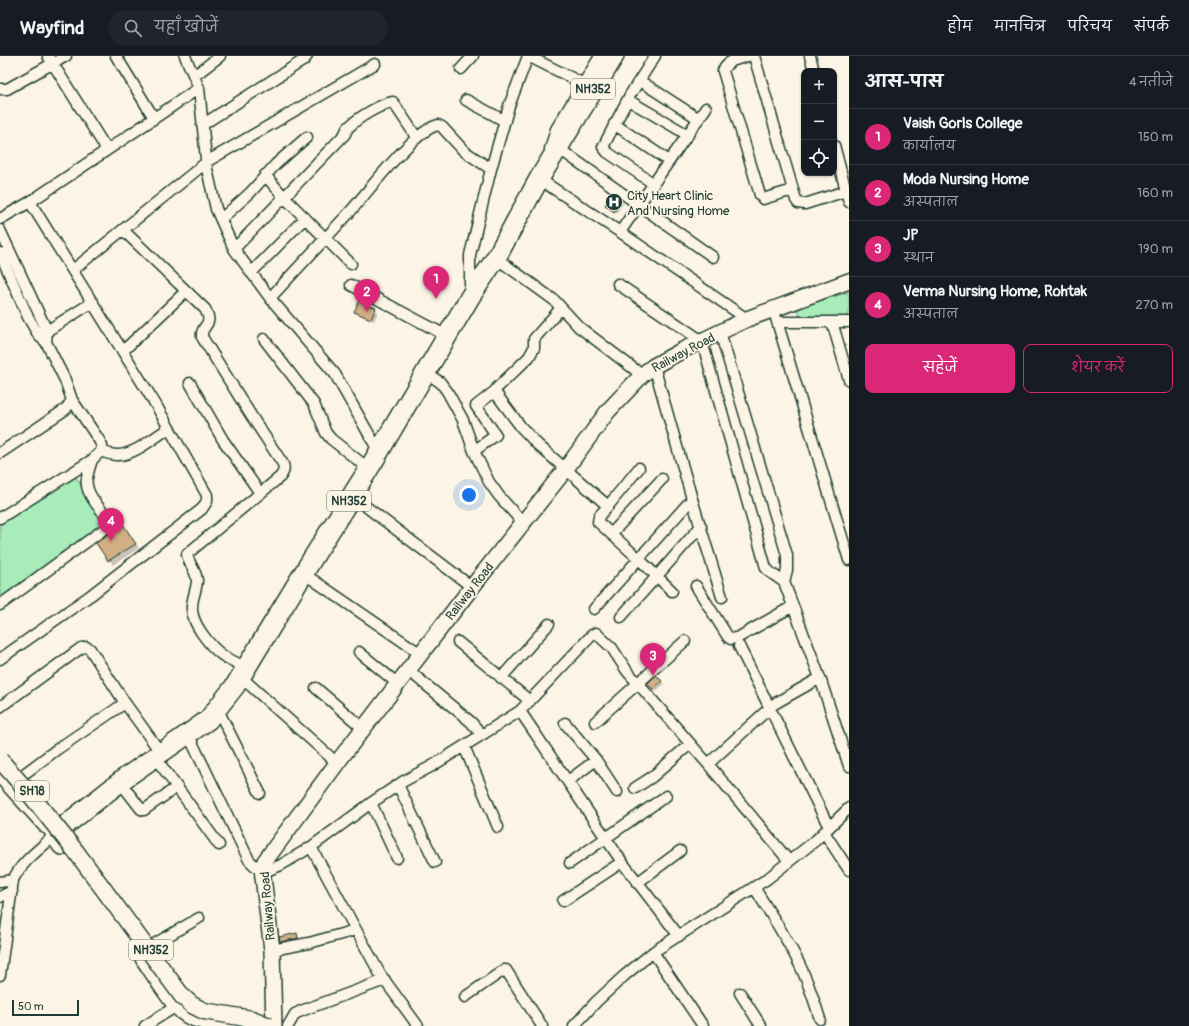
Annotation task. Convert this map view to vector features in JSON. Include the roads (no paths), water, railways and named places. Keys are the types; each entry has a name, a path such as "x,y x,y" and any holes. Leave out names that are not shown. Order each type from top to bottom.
{"highway":[{"name":"NH352","path":"59,831 120,782 208,720 243,672 303,573 369,469 470,297 496,258 543,173 614,56"},
{"name":"NH352","path":"59,831 149,947 185,1001 203,1018"},
{"name":"NH352","path":"59,831 178,1005 187,1014 248,1026"},
{"name":"NH352","path":"203,1018 208,1010 249,1014 271,1026"}],"main road":[{"name":"SH18","path":"0,756 20,777 59,831"},
{"path":"0,760 77,853 182,996 192,1005 204,1011 252,1019 271,1026"},
{"name":"SH18","path":"0,774 59,831"}],"street":[{"path":"0,89 7,89 51,60 66,56"},
{"path":"116,56 154,118"},
{"path":"185,56 199,88 202,125 208,161 207,169 216,209 234,249 270,298 335,374 379,452"},
{"path":"194,76 220,56"},
{"path":"202,125 304,60 307,56"},
{"path":"461,69 473,56"},
{"path":"470,297 470,255 491,169 509,106 528,56 584,84"},
{"path":"600,56 556,129 543,173 620,232 747,319"},
{"path":"565,136 576,133 623,56"},
{"path":"654,184 604,149 603,145 655,56"},
{"path":"748,56 727,63 724,66 723,71 760,195 763,199 793,190"},
{"path":"754,56 798,204 846,191"},
{"path":"810,56 813,68"},
{"path":"51,60 107,150"},
{"path":"73,270 208,161 375,64"},
{"path":"640,81 699,119"},
{"path":"0,219 30,202 199,88"},
{"path":"466,100 505,121"},
{"path":"628,100 688,135"},
{"path":"234,249 345,134 349,126 384,105 393,102 396,104 417,138"},
{"path":"620,232 706,108"},
{"path":"614,124 670,161"},
{"path":"270,298 350,212 406,147 429,129 438,125 442,127 464,151 491,169"},
{"path":"565,136 639,205 713,257"},
{"path":"221,219 250,193 265,175 286,155 308,137"},
{"path":"837,156 849,202"},
{"path":"265,175 284,197 351,264"},
{"path":"0,659 91,595 202,509 207,501 207,495 169,428 93,302 30,202"},
{"path":"251,273 305,218"},
{"path":"0,230 44,337 65,380 72,400 102,446 101,452 92,460 0,518"},
{"path":"123,230 205,309 209,315 209,320 202,331 202,337 283,464 283,472 280,477 187,554 187,558 196,575 197,581 192,605 195,621 205,637 337,764"},
{"path":"0,253 28,316 44,337"},
{"path":"496,258 554,300 579,327 642,375"},
{"name":"Railway Road","path":"271,1026 272,950 262,869 269,856 408,670 565,470 608,411 642,375 654,366 747,319 775,315 849,281"},
{"path":"618,284 702,341 766,568 784,582"},
{"path":"351,285 447,336"},
{"path":"123,351 186,291"},
{"path":"44,337 93,302"},
{"path":"474,451 496,435 476,406 495,391 505,379 529,357 534,348 534,339 562,308"},
{"path":"849,322 832,322 775,315 849,560"},
{"path":"832,322 849,380"},
{"path":"720,332 787,555 787,570 784,582 820,678 849,766"},
{"path":"264,339 314,404 326,432 331,439 369,469"},
{"path":"654,366 722,598"},
{"path":"426,373 440,382 447,391 463,420 474,451 489,482 499,496 523,523"},
{"path":"190,383 223,440 260,493"},
{"path":"495,391 500,400 524,431 565,470 608,506"},
{"path":"0,453 66,409 72,400"},
{"path":"101,452 115,455 125,455 169,428"},
{"path":"0,605 107,528 109,523 108,519 86,487 86,479 92,460"},
{"path":"640,468 599,516 598,522 672,591"},
{"path":"611,534 662,479"},
{"path":"352,496 472,587"},
{"path":"594,609 692,499"},
{"path":"621,617 701,526"},
{"path":"303,573 421,654"},
{"path":"696,586 728,637 731,639 739,637 793,606"},
{"path":"502,678 549,624"},
{"path":"188,734 249,860 255,866 269,870 281,865 311,847 398,785 432,766 520,711 594,633 598,634 612,648 623,667 637,684 708,764 789,861"},
{"path":"595,722 685,641"},
{"path":"458,642 530,702"},
{"path":"739,646 826,830 849,870"},
{"path":"0,707 81,648 86,647 90,650 125,703 177,787 219,845"},
{"path":"359,652 398,684"},
{"path":"408,670 471,722 482,735"},
{"path":"708,764 780,699 820,678"},
{"path":"316,688 364,729"},
{"path":"20,777 56,750 125,703"},
{"path":"217,708 260,793"},
{"path":"520,711 622,862 679,936"},
{"path":"565,723 596,760 617,792"},
{"path":"635,788 652,777 690,744"},
{"path":"464,746 498,827"},
{"path":"568,781 596,760"},
{"path":"120,782 141,809 144,810 177,787"},
{"path":"398,785 436,862"},
{"path":"570,863 666,796"},
{"path":"371,803 397,858"},
{"path":"574,1026 596,1002 624,976 654,952 754,887 812,844 849,808"},
{"path":"0,975 14,880 18,871 59,831"},
{"path":"311,847 385,980 418,1026"},
{"path":"638,882 680,851"},
{"path":"563,901 622,862"},
{"path":"0,882 14,880"},
{"path":"754,887 791,948 812,994 820,1019"},
{"path":"0,897 12,891"},
{"path":"149,947 199,918"},
{"path":"272,950 309,943 356,930"},
{"path":"654,952 703,1026"},
{"path":"465,997 502,971 506,970 542,1026"},
{"path":"288,1026 295,1014 301,1011 385,980"},
{"path":"740,993 761,1026"},
{"path":"145,1026 178,1005"}],"place":[{"name":"City Heart Clinic And Nursing Home","path":"614,202"},
{"name":"Vaish Gorls College","path":"436,299"},
{"name":"Moda Nursing Home","path":"367,312"},
{"name":"Verma Nursing Home, Rohtak","path":"111,541"},
{"name":"JP","path":"653,676"}]}
